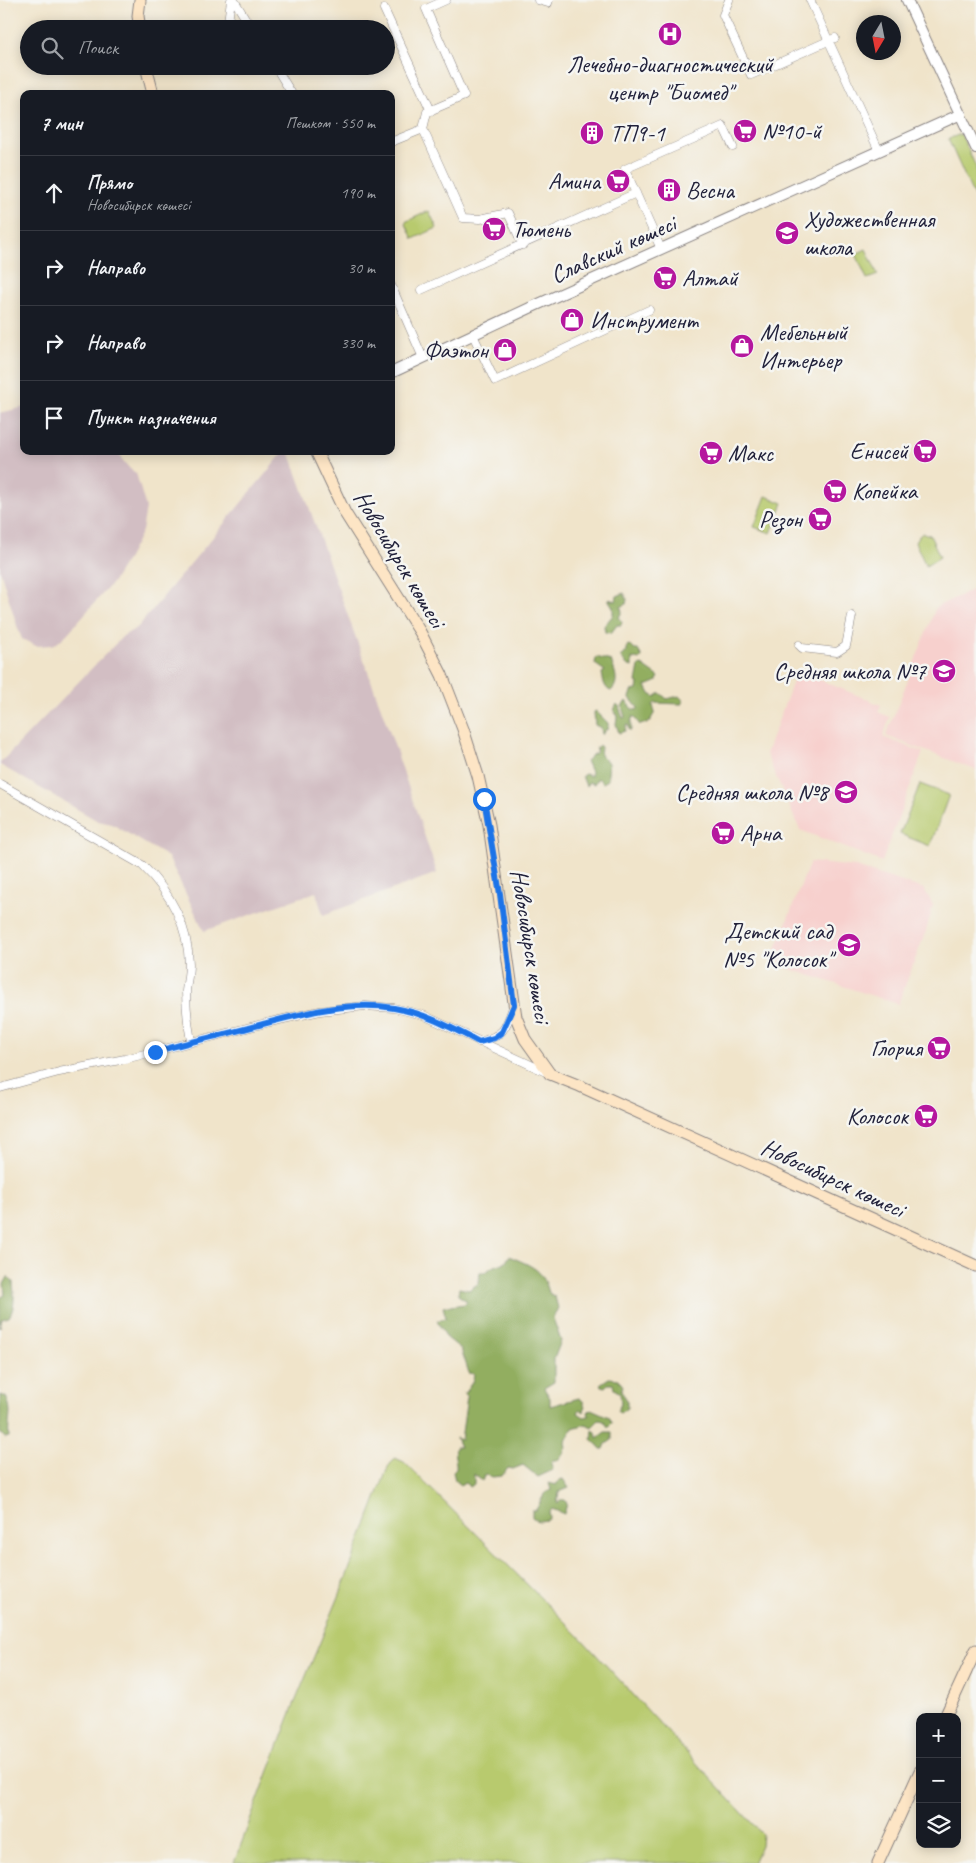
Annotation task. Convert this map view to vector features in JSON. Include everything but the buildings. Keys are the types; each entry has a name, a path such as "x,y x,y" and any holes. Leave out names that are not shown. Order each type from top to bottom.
{"main road":[{"path":"139,20 140,0"},
{"path":"149,75 153,90"},
{"name":"Новосибирск көшесі","path":"318,455 345,513 420,632 439,669 463,729 476,768 489,825 507,941 514,1005 525,1039 550,1074 976,1266"},
{"path":"947,1713 976,1650"},
{"path":"878,1863 916,1780"}],"street":[{"path":"229,20 232,0"},
{"path":"232,0 246,20"},
{"path":"446,0 426,9 464,96 428,112 423,129 464,218 480,219 508,214 523,244"},
{"path":"538,0 548,3 549,0"},
{"path":"728,0 723,15 751,75 832,39"},
{"path":"810,0 832,39 879,151"},
{"path":"907,0 976,148"},
{"path":"384,9 389,20"},
{"path":"395,32 432,111"},
{"path":"280,75 290,90"},
{"name":"Славский көшесі","path":"395,371 961,114"},
{"path":"662,249 625,169 723,126 733,147"},
{"path":"395,140 423,129"},
{"path":"421,290 636,193"},
{"path":"395,294 424,358"},
{"path":"473,335 495,382 649,310"},
{"path":"799,645 802,648 837,652 846,646 852,616"},
{"path":"0,784 142,865 158,880 180,918 187,944 189,965 186,992 191,1042"},
{"path":"479,1042 494,1038 502,1032 514,1005"},
{"path":"0,1088 59,1072 92,1066 320,1012 365,1006 394,1008 423,1015 550,1074"}],"shaded area":[{"path":"20,408 20,455 118,455 136,473 146,508 142,531 112,583 67,634 57,643 51,645 36,646 22,639 0,570 0,413"},
{"path":"281,455 290,455 396,750 437,873 323,915 316,892 204,931 168,857 112,824 98,821 0,765 123,636 138,627"},
{"name":"Средняя школа №7","path":"976,588 976,770 886,736 936,607"},
{"name":"Средняя школа №8","path":"808,675 881,705 878,712 890,717 883,737 923,752 882,862 800,830 766,754 794,679"},
{"name":"Детский сад №5 \"Колосок\"","path":"810,862 856,867 924,889 933,905 926,931 898,1004 775,964 772,959"}],"green space":[{"path":"961,134 976,167 976,201 948,139"},
{"path":"429,211 437,228 413,239 405,222"},
{"path":"866,249 878,275 867,279 856,254"},
{"path":"766,496 783,503 771,533 754,527"},
{"path":"923,533 930,535 940,557 926,566 915,542"},
{"path":"624,593 627,599 626,604 621,607 622,612 619,617 622,622 621,625 617,625 611,633 605,632 604,626 613,615 613,607 608,599 616,601 617,596"},
{"path":"629,645 638,650 642,657 639,660 632,658 632,667 627,665 620,657 627,652 627,646"},
{"path":"596,657 611,661 616,681 611,691 604,684 602,673 605,671 595,664"},
{"path":"642,665 659,677 656,682 646,686 650,694 655,697 660,693 667,699 679,696 683,700 682,704 655,703 653,705 655,712 651,722 640,725 633,716 631,730 626,725 625,731 619,733 614,710 617,704 623,718 625,717 622,707 626,701 632,709 637,710 638,708 630,698 632,691 637,690 638,683 636,682 639,666"},
{"path":"596,711 608,723 608,729 602,735 601,728 595,725 594,712"},
{"path":"599,745 601,747 600,755 608,763 608,780 603,783 598,778 594,784 589,782 586,786 582,776 585,774 591,776 591,772 586,761 596,753"},
{"path":"920,784 949,795 930,846 900,834"},
{"path":"509,1256 524,1262 540,1273 549,1293 555,1297 558,1308 553,1318 561,1341 554,1359 554,1382 544,1388 550,1398 550,1406 579,1398 583,1401 585,1407 584,1412 580,1409 578,1413 584,1417 589,1416 588,1412 591,1409 609,1417 612,1423 608,1427 604,1421 599,1420 592,1427 586,1424 573,1428 565,1443 566,1447 563,1454 558,1460 553,1460 551,1463 553,1470 538,1477 523,1465 513,1469 508,1468 502,1476 492,1477 485,1474 482,1481 474,1474 474,1484 470,1487 465,1483 461,1485 455,1480 453,1472 456,1469 455,1447 460,1447 456,1438 461,1440 467,1397 464,1394 473,1381 474,1374 469,1373 461,1349 447,1338 437,1321 446,1318 443,1307 465,1304 467,1301 458,1295 459,1288 469,1290 479,1283 480,1272 486,1272 492,1267 506,1262"},
{"path":"8,1277 13,1282 14,1304 9,1317 2,1319 0,1328 0,1298 5,1295 4,1284"},
{"path":"609,1378 618,1379 623,1386 621,1390 627,1402 627,1408 620,1413 617,1411 621,1404 620,1393 614,1389 613,1384 608,1384 605,1387 600,1384"},
{"path":"0,1395 6,1397 10,1407 9,1437 5,1438 0,1433"},
{"path":"593,1430 596,1432 597,1438 605,1432 612,1432 612,1440 606,1444 604,1449 601,1449 592,1439"},
{"path":"395,1458 404,1462 578,1635 762,1834 761,1845 753,1863 234,1863 293,1707 338,1599 388,1467"},
{"path":"563,1479 569,1488 559,1492 557,1503 565,1500 567,1504 564,1514 552,1509 548,1520 538,1521 532,1517 532,1510 536,1510 545,1493 551,1490 549,1483 556,1485 559,1480"}],"place":[{"name":"Лечебно-диагностический центр \"Биомед\"","path":"670,34"},
{"name":"№10-й","path":"745,131"},
{"name":"ТП9-1","path":"592,133"},
{"name":"Амина","path":"618,181"},
{"name":"Весна","path":"669,190"},
{"name":"Тюмень","path":"494,229"},
{"name":"Художественная школа","path":"787,233"},
{"name":"Алтай","path":"665,278"},
{"name":"Инструмент","path":"572,320"},
{"name":"Мебельный Интерьер","path":"742,346"},
{"name":"Фаэтон","path":"505,350"},
{"name":"Енисей","path":"925,451"},
{"name":"Макс","path":"711,453"},
{"name":"Копейка","path":"835,491"},
{"name":"Резон","path":"820,519"},
{"name":"Средняя школа №7","path":"944,671"},
{"name":"Средняя школа №8","path":"846,792"},
{"name":"Арна","path":"723,833"},
{"name":"Детский сад №5 \"Колосок\"","path":"849,945"},
{"name":"Глория","path":"939,1048"},
{"name":"Колосок","path":"926,1116"}],"route":[{"path":"155,1052 270,1022 335,1009 365,1006 394,1008 423,1015 479,1042 494,1038 502,1032 514,1005 507,941 484,799"}]}
